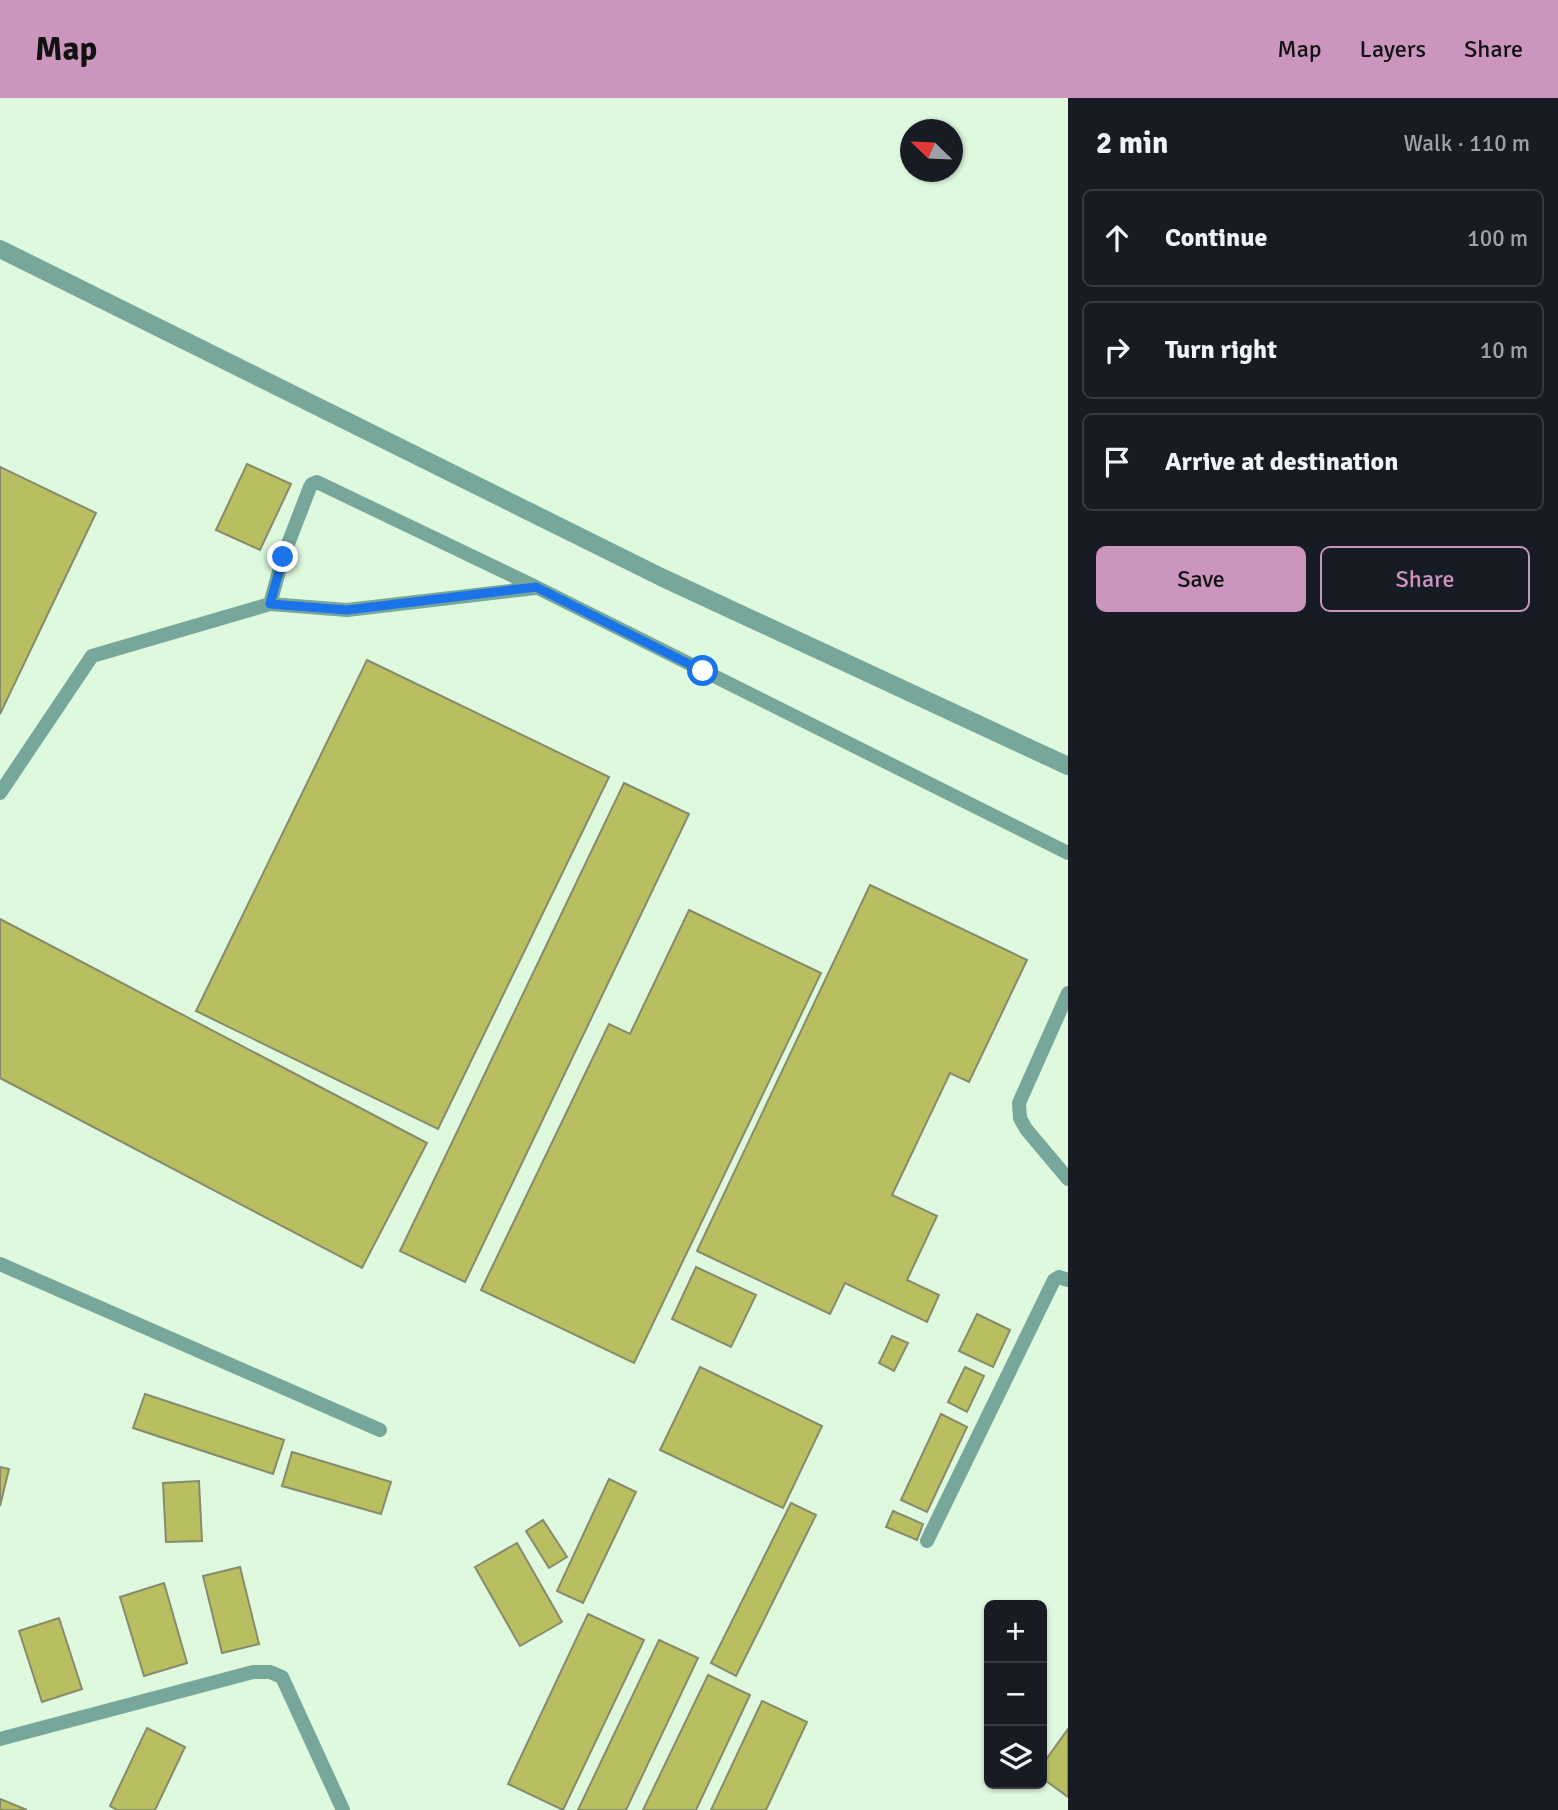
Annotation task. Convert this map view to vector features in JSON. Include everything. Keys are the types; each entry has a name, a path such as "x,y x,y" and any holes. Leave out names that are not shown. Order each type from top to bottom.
{"street":[{"path":"0,248 661,577 1068,766"}],"lane":[{"path":"270,604 283,557 310,487 317,482 536,587 1068,853"},
{"path":"0,793 92,656 270,604 347,610 536,587"},
{"path":"1068,993 1018,1103 1020,1118 1026,1129 1068,1179"},
{"path":"0,1264 380,1430"},
{"path":"927,1541 1054,1280 1068,1280"},
{"path":"0,1740 253,1672 270,1672 282,1677 343,1810"}],"building":[{"path":"247,464 291,484 260,550 216,530"},
{"path":"0,467 96,513 0,714"},
{"path":"367,660 609,777 438,1129 196,1011"},
{"path":"624,783 689,814 465,1282 400,1251"},
{"path":"870,885 1027,960 969,1082 950,1073 892,1195 937,1216 907,1280 939,1295 927,1322 845,1283 830,1314 697,1251"},
{"path":"689,910 821,973 634,1363 481,1290 609,1024 630,1034"},
{"path":"0,919 427,1143 362,1268 0,1078"},
{"path":"696,1267 756,1295 731,1347 672,1319"},
{"path":"977,1314 1010,1330 993,1367 959,1351"},
{"path":"892,1336 908,1343 894,1371 879,1363"},
{"path":"700,1367 822,1426 783,1508 660,1450"},
{"path":"965,1367 984,1376 967,1412 948,1402"},
{"path":"145,1394 284,1440 273,1474 133,1428"},
{"path":"941,1414 967,1427 927,1512 901,1500"},
{"path":"292,1452 391,1482 381,1514 282,1486"},
{"path":"0,1467 9,1469 0,1506"},
{"path":"609,1479 636,1492 583,1603 557,1591"},
{"path":"199,1481 202,1541 166,1542 163,1483"},
{"path":"791,1503 816,1515 736,1676 711,1663"},
{"path":"893,1511 923,1524 917,1540 886,1527"},
{"path":"543,1520 567,1557 549,1568 526,1531"},
{"path":"517,1543 562,1622 520,1646 475,1567"},
{"path":"240,1567 259,1644 222,1653 203,1576"},
{"path":"164,1583 187,1663 144,1676 120,1597"},
{"path":"588,1614 644,1640 563,1810 508,1784"},
{"path":"59,1618 82,1689 42,1702 19,1631"},
{"path":"659,1640 698,1658 626,1810 578,1810"},
{"path":"708,1675 750,1695 696,1810 643,1810"},
{"path":"762,1701 807,1722 766,1810 711,1810"},
{"path":"147,1728 185,1747 155,1810 117,1810 110,1806"},
{"path":"1068,1729 1068,1797 1047,1782 1047,1758"},
{"path":"0,1799 27,1810 0,1810"}],"route":[{"path":"283,557 270,604 347,610 536,587 703,671"}]}
